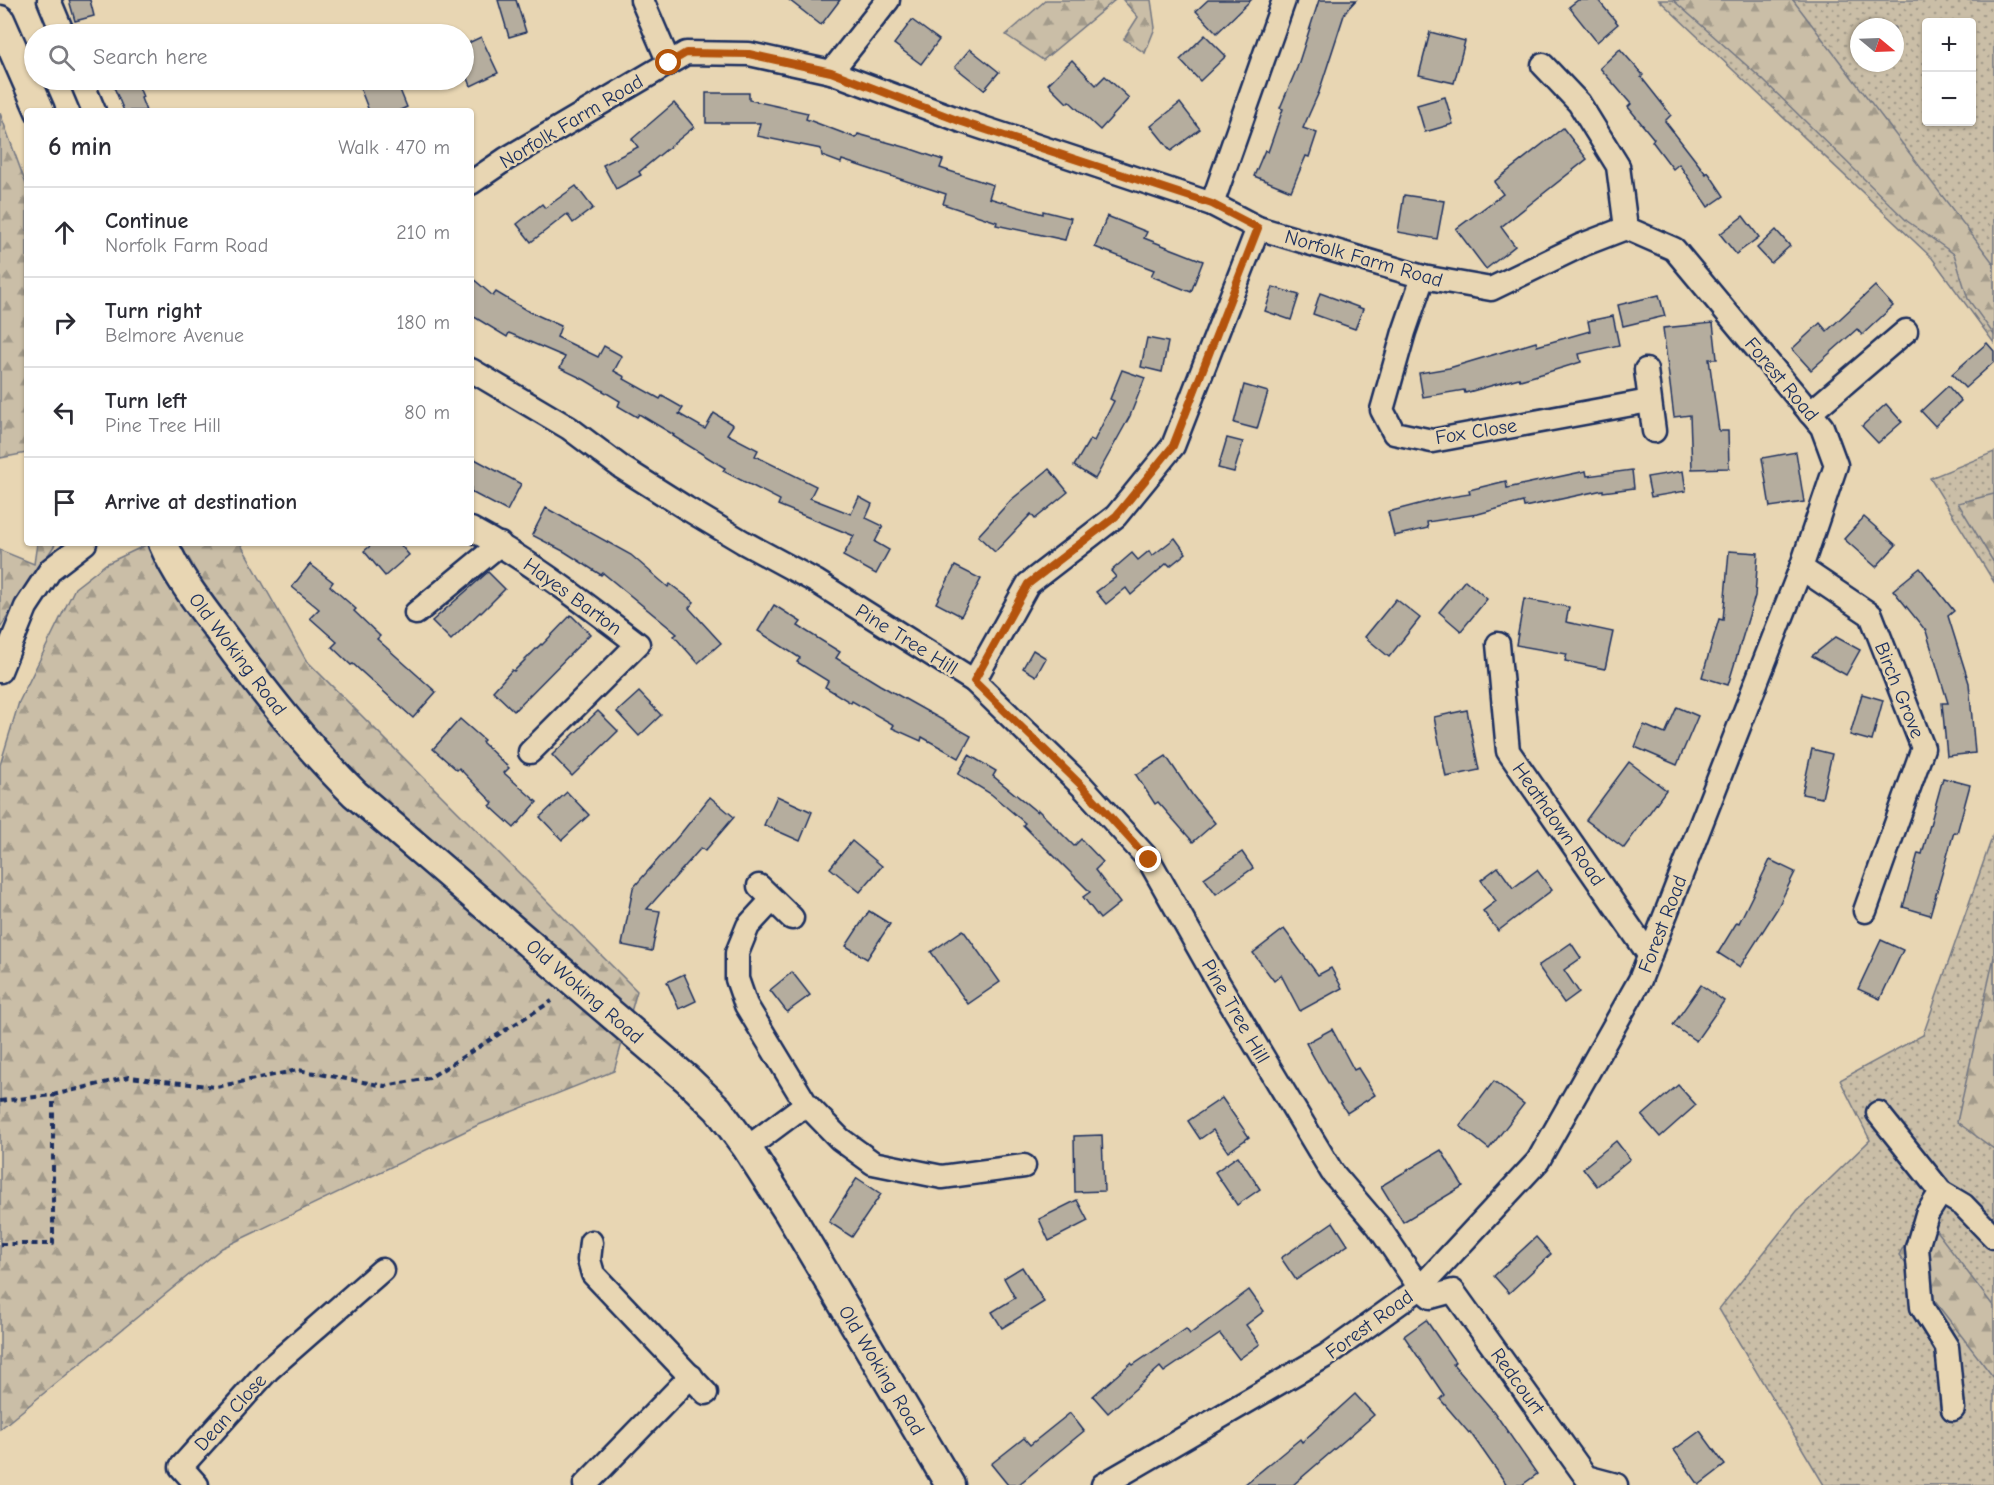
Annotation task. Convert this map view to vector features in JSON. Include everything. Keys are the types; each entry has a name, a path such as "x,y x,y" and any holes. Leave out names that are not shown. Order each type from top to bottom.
{"main road":[{"path":"0,20 24,75"},
{"path":"31,90 39,108"},
{"name":"Old Woking Road","path":"164,546 192,594 237,656 321,760 364,801 687,1079 718,1109 747,1148 789,1213 950,1485"}],"street":[{"path":"49,0 59,24"},
{"path":"642,0 669,63"},
{"path":"831,72 888,0"},
{"path":"1212,204 1284,0"},
{"name":"Norfolk Farm Road","path":"474,181 506,159 686,53 749,54 831,72 962,122 1212,204 1258,228 1423,277 1491,289 1582,245 1626,228"},
{"path":"1543,65 1579,103 1618,166 1626,228"},
{"path":"85,90 93,108"},
{"path":"974,681 1028,584 1116,516 1173,446 1258,228"},
{"name":"Forest Road","path":"1103,1485 1327,1355 1420,1288 1538,1161 1640,980 1650,956 1801,568 1836,465 1822,426 1674,249 1626,228"},
{"name":"Fox Close","path":"1423,277 1404,332 1382,410 1394,433 1432,441 1649,401"},
{"path":"1810,413 1906,331"},
{"path":"1646,370 1654,431"},
{"name":"Pine Tree Hill","path":"474,372 569,428 621,467 686,508 817,582 974,681 1082,786 1149,860 1230,1003 1326,1163 1378,1226 1420,1288"},
{"name":"Hayes Barton","path":"474,531 500,544 547,576 638,644 530,752"},
{"path":"416,613 500,544"},
{"path":"0,671 26,607 51,569 81,546"},
{"name":"Birch Grove","path":"1801,568 1870,615 1923,748 1865,911"},
{"name":"Heathdown Road","path":"1498,644 1508,751 1650,956"},
{"path":"792,918 765,893 737,953 737,979 746,1005 806,1104 840,1139 873,1163 942,1177 1024,1166"},
{"path":"747,1148 806,1104"},
{"path":"1878,1113 1941,1192 1963,1205 1994,1237"},
{"path":"1941,1192 1926,1214 1917,1248 1922,1307 1947,1347 1953,1409"},
{"path":"585,1485 699,1384 593,1274 589,1260 591,1242"},
{"name":"Dean Close","path":"197,1485 181,1467 269,1369 382,1270"},
{"name":"Redcourt","path":"1420,1288 1431,1298 1453,1291 1586,1477 1616,1485"}],"path":[{"path":"0,1101 52,1095 129,1077 216,1087 298,1070 385,1086 429,1078 552,1001"},
{"path":"0,1244 53,1244 52,1095"}],"green space":[{"path":"1046,0 1115,0 1043,60 1006,35"},
{"path":"1123,0 1151,0 1155,28 1145,53 1124,39 1138,17"},
{"path":"1659,0 1994,0 1994,343 1932,258"},
{"path":"1673,0 1793,0 1994,264 1994,335 1968,299 1954,254 1907,221 1762,79"},
{"path":"0,113 24,179 24,454 0,458"},
{"path":"1994,452 1994,582 1930,478"},
{"path":"1994,494 1994,563 1958,503"},
{"path":"37,546 54,546 0,628 0,550 34,564"},
{"path":"144,546 242,546 306,660 637,991 614,1071 476,1126 222,1248 0,1429 0,765 19,702 75,588 106,564"},
{"path":"1994,832 1994,1485 1824,1485 1719,1309 1797,1211 1870,1140 1840,1080 1923,1035"},
{"path":"1994,957 1994,1149 1957,1122"},
{"path":"1922,1212 1994,1307 1994,1378 1899,1255"}],"building":[{"path":"69,0 90,0 94,16 75,21"},
{"path":"498,0 516,0 526,32 509,37"},
{"path":"789,0 840,0 821,25"},
{"path":"1208,0 1251,0 1217,33 1196,11"},
{"path":"1319,0 1356,0 1345,12 1319,92 1303,128 1317,133 1309,157 1306,156 1291,191 1254,176 1265,150 1268,152 1283,109 1280,108 1297,68"},
{"path":"1578,0 1598,0 1618,24 1597,42 1569,7"},
{"path":"912,20 939,40 921,64 894,44"},
{"path":"1430,32 1465,41 1454,83 1419,75"},
{"path":"1205,35 1226,56 1200,81 1180,60"},
{"path":"481,37 498,73 474,85 474,40"},
{"path":"970,49 999,72 984,90 955,67"},
{"path":"1620,49 1643,75 1641,77 1671,115 1665,121 1706,174 1708,172 1724,196 1708,207 1679,164 1673,169 1652,141 1654,139 1628,107 1631,104 1600,68"},
{"path":"1072,60 1096,85 1105,76 1129,98 1100,130 1048,84"},
{"path":"115,90 140,90 145,108 123,108"},
{"path":"361,90 400,90 407,107 405,108 368,108"},
{"path":"706,93 749,93 749,100 808,113 806,119 856,138 858,134 943,160 940,168 993,185 989,198 1043,214 1043,211 1071,218 1065,240 996,225 997,222 943,204 946,194 842,160 841,163 822,156 821,149 757,136 760,123 706,123"},
{"path":"1445,97 1453,124 1425,132 1417,105"},
{"path":"674,103 694,127 639,172 641,175 616,189 603,165 638,147 632,139"},
{"path":"1180,103 1200,129 1171,151 1151,126"},
{"path":"1563,128 1587,159 1501,227 1515,246 1486,269 1456,229 1503,194 1494,182"},
{"path":"576,186 593,208 573,223 567,214 531,242 517,224 542,204 545,208"},
{"path":"1404,195 1444,201 1437,239 1398,232"},
{"path":"1107,216 1147,232 1144,238 1203,261 1191,292 1151,276 1154,270 1095,247"},
{"path":"1743,216 1759,237 1736,254 1720,234"},
{"path":"1776,230 1790,246 1771,263 1757,248"},
{"path":"474,280 493,296 496,292 526,310 561,326 557,337 598,357 604,346 622,356 614,371 660,399 662,396 683,408 679,414 705,429 714,413 733,425 727,434 758,450 755,456 816,486 810,498 851,514 859,497 872,504 866,518 883,526 875,542 889,550 876,574 843,556 854,536 778,505 780,500 723,471 725,468 639,414 637,417 618,406 620,401 560,368 565,357 509,333 507,337 474,317"},
{"path":"1875,286 1893,306 1862,335 1857,329 1811,370 1792,349 1820,323 1827,331"},
{"path":"1273,287 1299,295 1291,320 1265,311"},
{"path":"1320,293 1363,309 1355,329 1313,314"},
{"path":"1659,295 1665,316 1623,326 1618,305"},
{"path":"1613,316 1619,345 1579,354 1581,362 1465,393 1464,390 1423,397 1419,373 1449,368 1536,342 1537,346 1590,331 1588,321"},
{"path":"1713,323 1717,359 1709,359 1719,431 1728,431 1729,468 1692,469 1690,415 1674,417 1663,328"},
{"path":"1147,338 1168,342 1162,372 1141,367"},
{"path":"1987,343 1994,351 1994,362 1965,388 1952,374"},
{"path":"1122,370 1145,378 1130,416 1095,479 1074,466 1090,439 1094,441 1114,401 1110,399"},
{"path":"1244,385 1268,392 1257,429 1234,423"},
{"path":"1948,386 1961,401 1935,426 1921,411"},
{"path":"1886,404 1902,422 1878,443 1862,426"},
{"path":"1227,438 1243,442 1234,472 1218,468"},
{"path":"1796,452 1804,502 1770,507 1762,458"},
{"path":"474,459 521,484 507,511 474,494"},
{"path":"1049,469 1068,492 1035,519 1031,514 995,552 978,536 1011,500"},
{"path":"1632,470 1634,488 1603,492 1603,490 1524,507 1523,502 1478,514 1427,522 1428,528 1394,536 1388,512 1438,499 1470,494 1469,490 1506,481 1507,488 1586,471 1587,476"},
{"path":"1683,471 1686,491 1651,497 1647,477"},
{"path":"546,508 631,555 668,587 670,584 694,602 689,608 721,643 698,663 674,636 677,634 603,573 601,575 565,552 532,535"},
{"path":"1864,517 1896,545 1876,567 1844,539"},
{"path":"1175,538 1186,553 1170,566 1167,563 1131,595 1126,588 1106,604 1096,592 1116,577 1111,571 1132,553 1138,560 1149,551 1152,556"},
{"path":"370,546 402,546 409,555 385,576 364,551"},
{"path":"1729,551 1758,553 1755,596 1728,685 1702,677 1719,619 1723,620"},
{"path":"310,564 333,582 330,586 356,609 354,611 380,636 377,639 436,692 413,718 332,647 337,642 310,618 319,609 292,587"},
{"path":"955,566 981,579 961,616 936,603"},
{"path":"1920,568 1954,611 1948,616 1969,683 1975,753 1947,756 1942,703 1948,703 1926,631 1893,590"},
{"path":"488,572 505,589 451,640 432,621"},
{"path":"1465,580 1487,599 1461,631 1439,612"},
{"path":"1396,599 1420,618 1389,657 1365,637"},
{"path":"1524,599 1569,607 1566,622 1613,632 1605,669 1565,661 1567,654 1516,645"},
{"path":"774,605 801,622 798,626 840,652 836,658 971,736 959,758 922,737 921,741 892,728 894,725 825,687 828,681 797,662 800,658 758,631"},
{"path":"571,615 590,634 514,711 493,691"},
{"path":"1836,637 1860,650 1846,675 1812,656"},
{"path":"1033,650 1046,658 1036,676 1023,668"},
{"path":"639,692 661,715 639,736 617,712"},
{"path":"1862,694 1883,700 1872,741 1850,735"},
{"path":"1677,707 1698,716 1677,765 1635,747 1644,725 1665,734"},
{"path":"1467,710 1479,770 1446,777 1434,717"},
{"path":"598,711 618,731 572,776 552,755"},
{"path":"460,719 484,740 482,742 509,768 504,773 537,802 514,828 490,806 493,803 459,768 457,770 433,749"},
{"path":"1812,749 1832,754 1822,798 1802,794"},
{"path":"969,755 996,771 993,776 1037,812 1038,810 1074,846 1081,839 1103,862 1095,870 1120,903 1100,919 1083,897 1090,892 1023,825 1025,823 991,794 958,774"},
{"path":"1166,756 1193,796 1215,823 1193,842 1158,802 1155,804 1136,775"},
{"path":"1629,762 1666,790 1624,848 1586,820"},
{"path":"1943,778 1970,785 1930,915 1903,907 1918,853 1922,854"},
{"path":"567,792 589,815 562,840 540,817"},
{"path":"777,796 812,812 800,841 764,825"},
{"path":"710,797 734,817 705,851 701,848 647,909 660,911 652,951 622,945 633,888"},
{"path":"852,841 882,866 860,892 830,868"},
{"path":"1242,852 1253,868 1216,894 1204,878"},
{"path":"1770,860 1795,872 1777,909 1740,967 1718,953 1737,922 1739,923"},
{"path":"1498,867 1513,888 1537,870 1552,890 1498,931 1483,911 1496,901 1481,880"},
{"path":"869,911 890,924 867,959 846,946"},
{"path":"1284,929 1318,975 1331,968 1342,988 1300,1011 1281,975 1274,981 1253,953"},
{"path":"963,930 1000,982 968,1004 931,952"},
{"path":"1881,940 1903,950 1880,999 1858,989"},
{"path":"1571,943 1581,958 1564,970 1579,992 1564,1003 1538,966"},
{"path":"792,972 810,995 787,1012 770,990"},
{"path":"684,974 696,1001 679,1009 667,982"},
{"path":"1701,985 1724,1001 1696,1041 1673,1025"},
{"path":"1332,1029 1354,1070 1358,1068 1375,1095 1347,1113 1306,1043"},
{"path":"1494,1081 1524,1104 1489,1149 1460,1126"},
{"path":"1678,1085 1696,1105 1660,1137 1642,1116"},
{"path":"1222,1098 1249,1137 1228,1152 1213,1130 1200,1139 1188,1121"},
{"path":"1102,1135 1104,1191 1075,1192 1074,1136"},
{"path":"1616,1141 1630,1159 1597,1186 1583,1168"},
{"path":"1441,1150 1463,1186 1403,1222 1381,1186"},
{"path":"1238,1156 1260,1189 1237,1205 1215,1172"},
{"path":"857,1178 881,1194 852,1237 829,1222"},
{"path":"1077,1200 1088,1221 1049,1241 1039,1219"},
{"path":"1333,1222 1348,1245 1296,1280 1281,1258"},
{"path":"1536,1237 1551,1254 1509,1293 1494,1276"},
{"path":"1022,1267 1044,1302 1002,1328 992,1312 1015,1298 1004,1278"},
{"path":"1249,1290 1264,1311 1246,1325 1260,1344 1239,1359 1220,1334 1164,1372 1160,1367 1108,1413 1093,1396 1131,1363 1133,1365 1186,1329 1190,1334"},
{"path":"1426,1320 1455,1362 1453,1364 1494,1412 1537,1474 1522,1485 1507,1485 1470,1432 1440,1399 1444,1395 1404,1336"},
{"path":"1355,1394 1374,1415 1293,1485 1244,1485 1300,1439 1302,1442"},
{"path":"1070,1413 1084,1431 1018,1485 1008,1485 991,1464 1024,1438 1030,1445"},
{"path":"1700,1431 1725,1465 1699,1485 1674,1450"}],"route":[{"path":"669,63 686,53 749,54 831,72 962,122 1212,204 1258,228 1173,446 1116,516 1028,584 974,681 1082,786 1149,860"}]}
